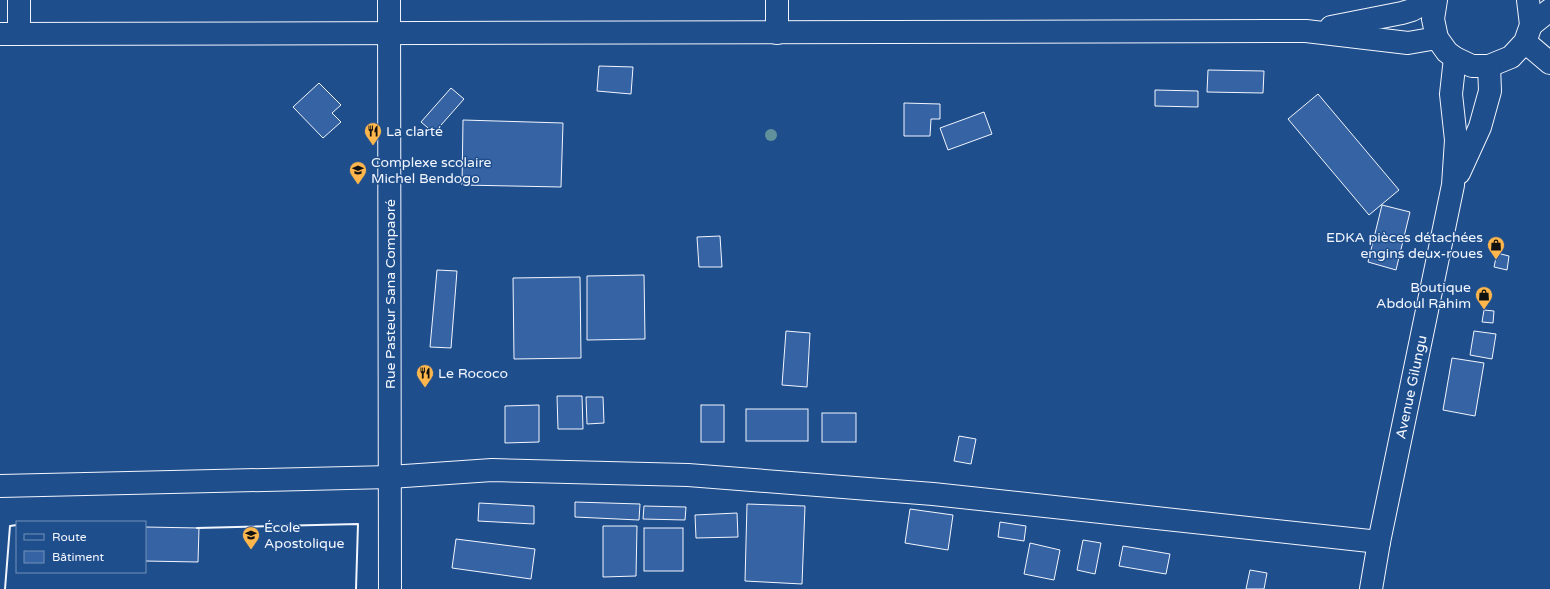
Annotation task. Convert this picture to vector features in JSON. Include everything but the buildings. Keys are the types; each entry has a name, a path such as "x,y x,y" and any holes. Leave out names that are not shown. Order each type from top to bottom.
{"street":[{"path":"19,0 10,34 1306,31 1408,43 1437,38"},
{"name":"Rue Pasteur Sana Compaoré","path":"389,0 390,589"},
{"path":"777,0 777,33"},
{"path":"1306,31 1412,10 1431,0"},
{"path":"1436,0 1433,19 1437,38 1447,52 1455,58 1472,66 1489,66 1511,57 1528,33 1550,10"},
{"path":"1528,0 1528,33 1550,63"},
{"path":"1453,185 1456,140 1451,94 1455,58"},
{"path":"1453,185 1480,127 1490,91 1489,66"},
{"name":"Avenue Gilungu","path":"1371,589 1379,542 1453,185"},
{"path":"0,486 390,477 492,470 688,475 933,494 1379,542"}],"wall":[{"path":"197,528 358,524 356,589"},
{"path":"5,589 10,526 16,525"}],"place":[{"name":"La clarté","path":"373,146"},
{"name":"Complexe scolaire Michel Bendogo","path":"358,185"},
{"name":"EDKA pièces détachées engins deux-roues","path":"1496,260"},
{"name":"Boutique Abdoul Rahim","path":"1484,310"},
{"name":"Le Rococo","path":"425,388"},
{"name":"École Apostolique","path":"251,550"}]}
